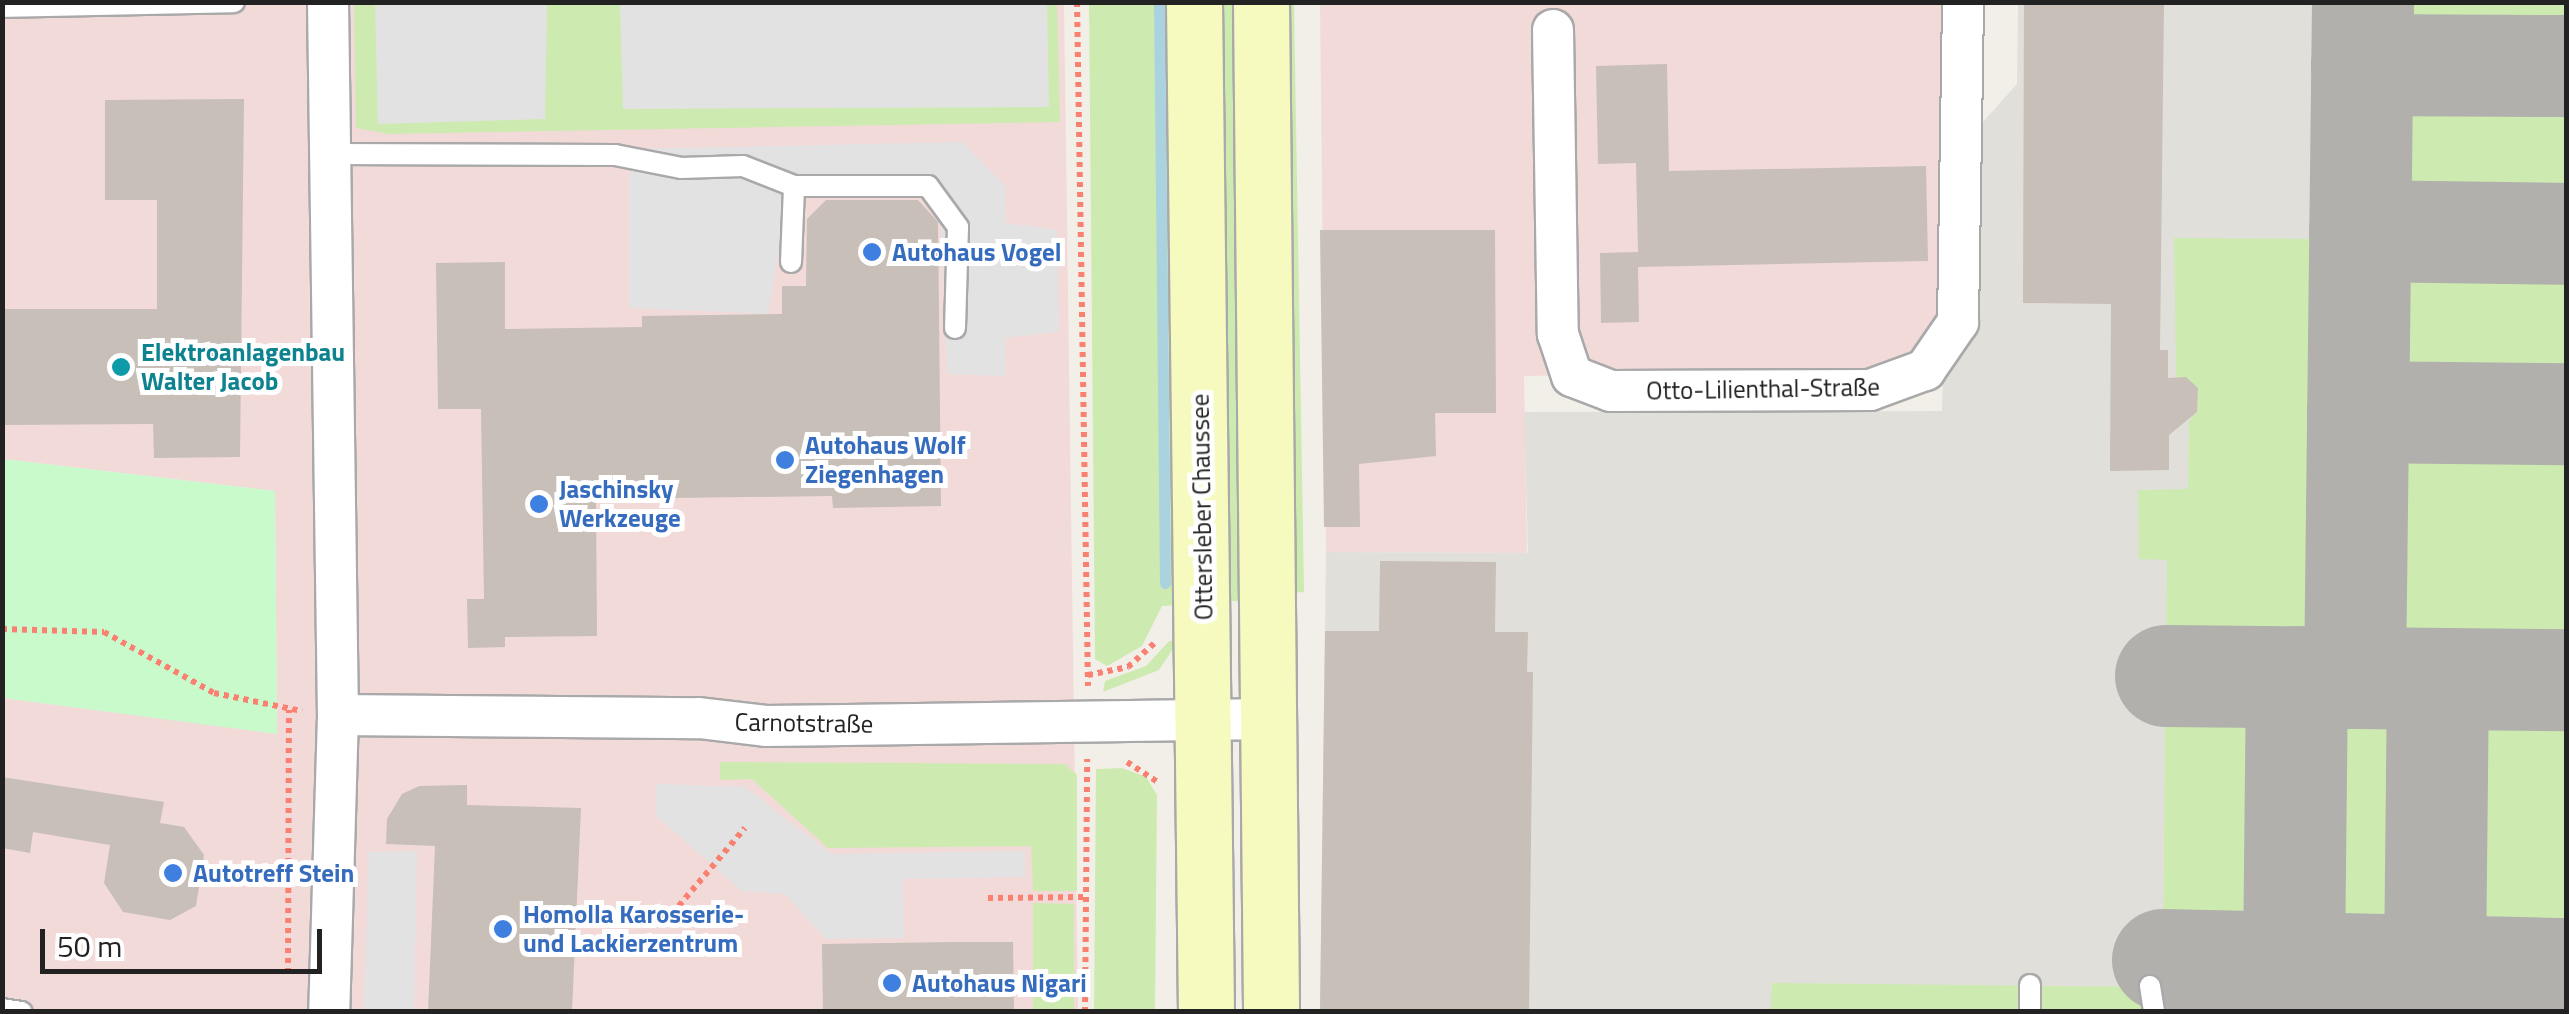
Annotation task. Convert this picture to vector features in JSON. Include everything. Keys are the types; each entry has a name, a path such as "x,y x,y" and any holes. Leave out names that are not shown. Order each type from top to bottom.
{"main road":[{"name":"Ottersleber Chaussee","path":"1194,2 1206,1012"},
{"path":"1261,2 1271,1012"}],"street":[{"path":"328,2 338,715 329,1012"},
{"name":"Otto-Lilienthal-Straße","path":"1552,30 1558,334 1572,376 1611,392 1870,390 1924,370 1958,322 1963,2"},
{"name":"Carnotstraße","path":"338,715 699,718 766,726 1271,719"}],"lane":[{"path":"2,7 234,2"},
{"path":"330,154 615,156 681,168 743,166 794,186 928,186 958,227 955,328"},
{"path":"792,262 794,186"},
{"path":"2030,985 2030,1012"},
{"path":"2150,986 2154,1012"},
{"path":"2,1008 22,1012"}],"path":[{"path":"1077,2 1088,699"},
{"path":"2,629 104,632 214,693 289,710 338,715"},
{"path":"1088,675 1143,658 1163,630"},
{"path":"288,993 289,710"},
{"path":"1085,1012 1087,756 1104,760"},
{"path":"1121,760 1151,774 1165,798"},
{"path":"666,921 745,828"},
{"path":"988,898 1086,898"}],"shaded area":[{"path":"3,3 1064,3 1078,1011 3,1011 3,698 277,733 275,491 3,459"},
{"path":"375,3 547,3 545,119 378,124"},
{"path":"620,3 1047,3 1049,107 623,109"},
{"path":"1320,3 1948,3 1945,304 1918,350 1898,364 1870,370 1524,376 1527,553 1326,552"},
{"path":"2018,3 2566,3 2566,1011 1320,1011 1326,552 1528,553 1524,412 1942,411 1947,162 2017,84"},
{"path":"962,142 1005,186 1006,223 1057,230 1059,332 1005,338 1006,376 947,374 939,181 792,174 768,314 629,308 629,149"},
{"path":"656,784 745,787 831,854 1025,851 1025,877 903,879 904,938 826,939 785,894 742,891 656,816"},
{"path":"417,851 414,1011 364,1011 369,852"}],"green space":[{"path":"354,3 1057,3 1060,122 389,134 356,128"},
{"path":"1089,3 1175,3 1184,605 1162,606 1142,646 1107,666 1095,659"},
{"path":"1213,3 1241,3 1248,601 1222,601"},
{"path":"1281,3 1294,3 1304,592 1289,593"},
{"path":"2391,3 2566,3 2566,39 2391,38"},
{"path":"2390,95 2566,97 2566,206 2389,205"},
{"path":"2174,238 2333,239 2327,648 2166,646 2167,560 2139,559 2138,490 2188,489 2189,422 2197,412 2198,388 2186,377 2176,377"},
{"path":"2388,261 2566,263 2566,383 2387,382"},
{"path":"2388,438 2566,441 2566,652 2387,649"},
{"path":"3,459 275,491 277,734 3,698"},
{"path":"1169,641 1178,641 1159,670 1103,692 1105,681 1146,666"},
{"path":"2165,705 2566,712 2566,1011 1758,1012 1771,1008 1772,983 2163,987"},
{"path":"720,762 1065,764 1077,775 1077,891 1033,891 1031,846 828,848 752,779 720,780"},
{"path":"1122,768 1146,777 1157,795 1155,1011 1094,1011 1096,769"},
{"path":"1033,903 1074,904 1074,1011 1033,1011"}],"building":[{"path":"2024,2 2164,2 2160,350 2168,350 2168,378 2186,377 2198,388 2197,412 2169,435 2169,470 2110,471 2111,304 2023,303"},
{"path":"1667,64 1669,171 1926,166 1928,261 1638,267 1639,322 1601,323 1600,253 1638,252 1636,163 1598,164 1596,66"},
{"name":"Elektroanlagenbau Walter Jacob","path":"244,99 240,457 154,458 153,424 2,425 2,309 157,309 157,200 105,200 105,100"},
{"path":"826,200 918,200 938,222 941,506 833,508 832,496 596,499 597,636 505,637 505,647 468,648 467,599 484,599 481,409 438,409 436,263 505,262 505,329 642,327 642,316 782,314 782,286 806,286 807,219"},
{"path":"1320,230 1495,230 1496,413 1435,413 1436,456 1359,464 1360,527 1324,527"},
{"path":"1380,561 1496,562 1495,632 1528,632 1527,672 1533,672 1529,1012 1320,1011 1325,631 1379,631"},
{"path":"2,777 164,802 160,823 184,827 204,855 196,906 170,920 123,912 104,883 110,845 33,832 30,853 2,848"},
{"name":"Homolla Karosserie- und Lackierzentrum","path":"467,785 467,805 581,808 572,1012 428,1012 435,846 386,844 387,819 402,794 419,786"},
{"path":"1013,942 1014,1012 823,1012 822,944"}],"waterway":[{"path":"1159,2 1165,583"}],"taxiway":[{"path":"2355,678 2363,2"},
{"path":"2362,65 2566,66"},
{"path":"2360,231 2566,234"},
{"path":"2358,412 2566,414"},
{"path":"2166,676 2566,680"},
{"path":"2294,963 2297,677"},
{"path":"2435,966 2438,679"},
{"path":"2163,960 2566,969"}],"place":[{"name":"Autohaus Vogel","path":"872,252"},
{"name":"Elektroanlagenbau Walter Jacob","path":"121,367"},
{"name":"Autohaus Wolf Ziegenhagen","path":"785,460"},
{"name":"Jaschinsky Werkzeuge","path":"539,504"},
{"name":"Autotreff Stein","path":"173,873"},
{"name":"Homolla Karosserie- und Lackierzentrum","path":"503,929"},
{"name":"Autohaus Nigari","path":"892,983"}]}
